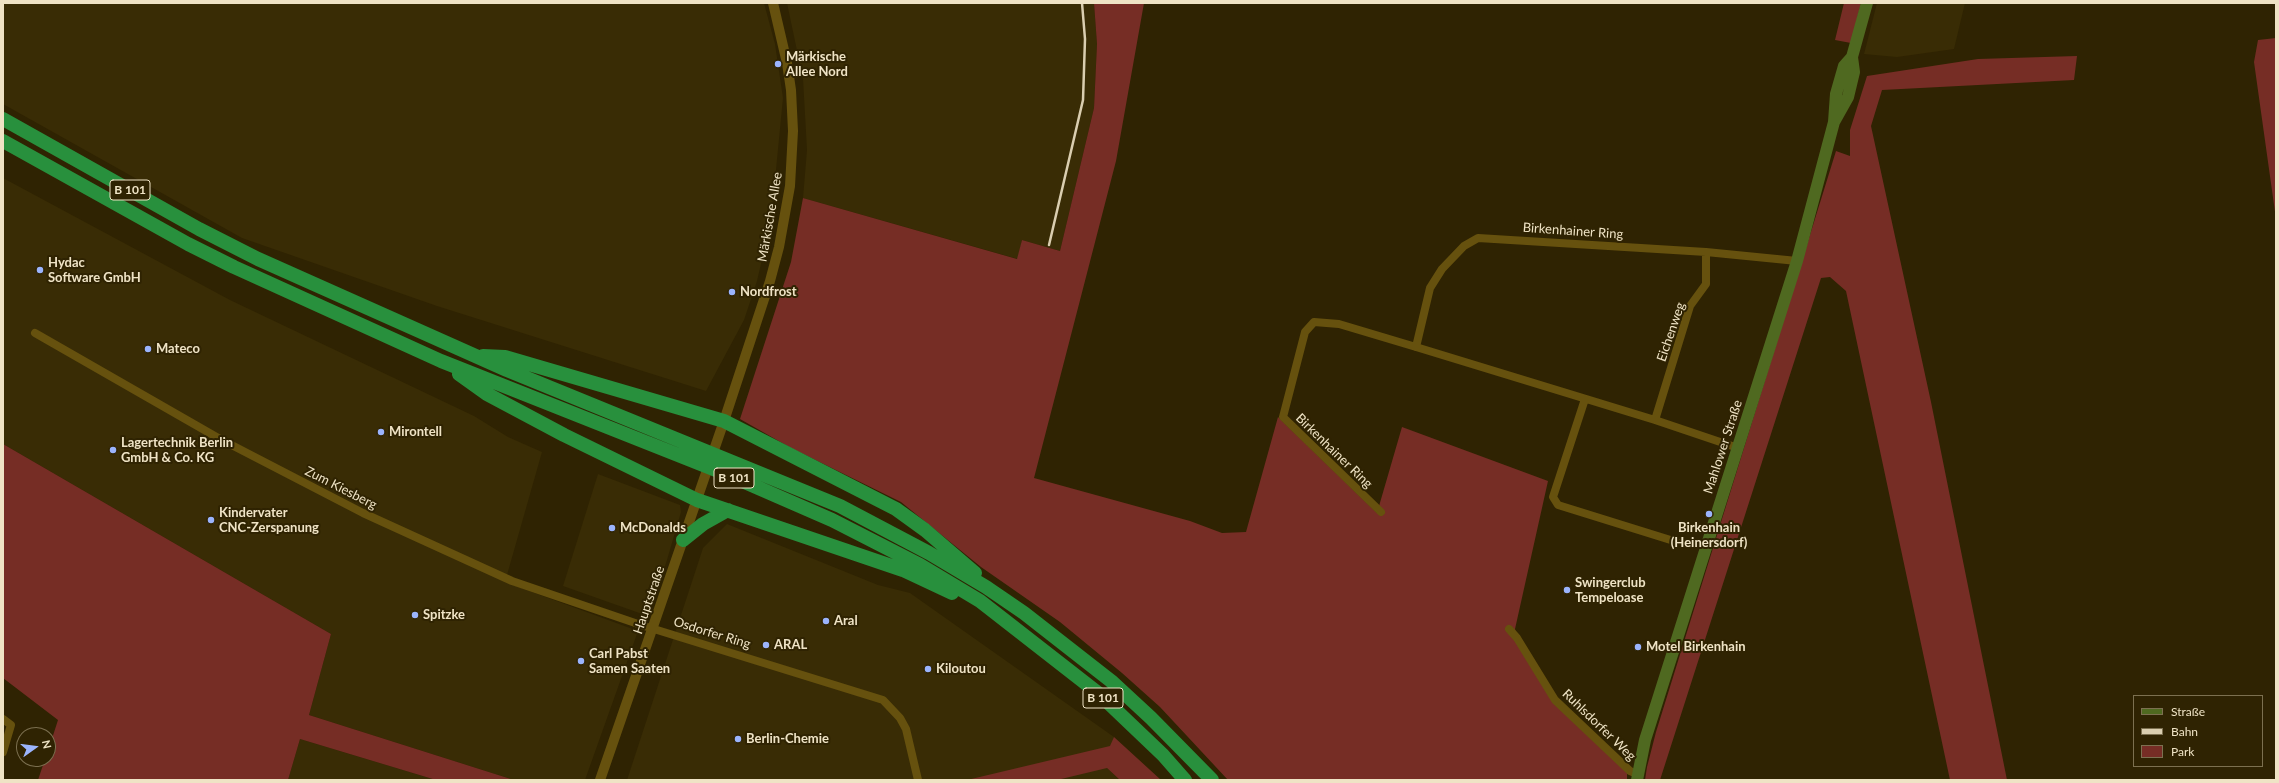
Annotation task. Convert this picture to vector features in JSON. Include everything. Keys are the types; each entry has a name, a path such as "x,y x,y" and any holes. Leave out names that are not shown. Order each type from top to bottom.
{"highway":[{"name":"B 101","path":"3,119 199,229 258,259 479,356 507,370 840,506 929,553 986,587 1024,613 1111,681 1151,718 1212,780"},
{"name":"B 101","path":"3,141 188,244 441,361 731,476 832,520 920,565 980,601 1098,693 1158,750 1185,780"},
{"path":"479,356 505,357 722,425 896,509 945,547 976,574 986,587"},
{"path":"441,361 487,394 564,435 698,497 728,510 903,570 951,592 1012,625"},
{"path":"683,540 703,524 728,510"}],"main road":[{"name":"Mahlower Straße","path":"1637,777 1645,740 1797,261 1834,122 1836,94 1844,66 1852,57 1867,3"}],"street":[{"name":"Märkische Allee","path":"722,425 770,281 790,186 793,131 791,90 784,46 773,3"},
{"name":"Birkenhainer Ring","path":"1416,347 1430,288 1446,265 1464,246 1478,238 1706,252 1797,261"},
{"name":"Eichenweg","path":"1655,420 1690,306 1706,284 1706,252"},
{"name":"Birkenhainer Ring","path":"1381,512 1283,418 1304,332 1314,322 1339,324 1655,420 1738,448"},
{"name":"Zum Kiesberg","path":"35,333 220,439 381,522 512,581 654,628"},
{"path":"1585,399 1554,498 1558,505 1677,542"},
{"name":"Hauptstraße","path":"600,780 654,628 722,425"},
{"name":"Osdorfer Ring","path":"654,628 883,700 900,718 906,729 918,780"},
{"name":"Ruhlsdorfer Weg","path":"1509,629 1517,638 1555,700 1637,777"},
{"path":"3,719 11,725 3,752"}],"shaded area":[{"path":"3,3 764,3 775,44 783,98 771,221 757,281 744,320 706,391 437,306 242,238 3,104"},
{"path":"787,3 1094,3 1097,44 1094,108 1060,251 1022,240 1018,259 803,198 807,150 803,79"},
{"path":"1877,3 1965,3 1954,49 1897,57 1864,54"},
{"path":"3,178 230,300 474,416 508,437 542,452 505,582 638,631 585,780 514,780 309,715 331,634 3,444"},
{"path":"598,474 680,505 681,512 653,604 645,615 563,586"},
{"path":"727,524 878,585 910,593 1114,737 1107,768 1120,780 627,780 703,548"},
{"path":"300,739 436,780 288,780"}],"green space":[{"path":"1094,3 1144,3 1116,161 1034,478 1190,521 1222,533 1246,532 1278,417 1377,513 1402,427 1548,481 1515,629 1517,638 1555,700 1627,768 1627,780 1228,780 1160,707 1122,673 1060,622 981,567 901,502 791,448 740,419 791,262 803,198 1017,259 1022,240 1060,251 1094,108 1097,44"},
{"path":"1844,3 1861,3 1851,43 1835,40"},
{"path":"2276,38 2276,219 2254,62 2258,40"},
{"path":"2077,56 2074,80 1882,90 1871,126 1931,402 2007,780 1950,780 1846,291 1830,277 1821,278 1660,780 1645,780 1656,732 1836,151 1850,156 1850,130 1867,76 1978,59"},
{"path":"3,444 331,634 309,715 514,780 436,780 300,739 288,780 38,780 42,767 56,767 56,727 58,720 3,678"},
{"path":"1114,737 1161,780 1120,780 1107,768 1057,780 967,780 1110,746"}],"railway":[{"path":"1049,245 1083,100 1085,39 1082,3"}],"place":[{"name":"Märkische Allee Nord","path":"778,64"},
{"name":"Hydac Software GmbH","path":"40,270"},
{"name":"Nordfrost","path":"732,292"},
{"name":"Mateco","path":"148,349"},
{"name":"Mirontell","path":"381,432"},
{"name":"Lagertechnik Berlin GmbH & Co. KG","path":"113,450"},
{"name":"Birkenhain (Heinersdorf)","path":"1709,514"},
{"name":"Kindervater CNC-Zerspanung","path":"211,520"},
{"name":"McDonalds","path":"612,528"},
{"name":"Swingerclub Tempeloase","path":"1567,590"},
{"name":"Spitzke","path":"415,615"},
{"name":"Aral","path":"826,621"},
{"name":"ARAL","path":"766,645"},
{"name":"Motel Birkenhain","path":"1638,647"},
{"name":"Carl Pabst Samen Saaten","path":"581,661"},
{"name":"Kiloutou","path":"928,669"},
{"name":"Berlin-Chemie","path":"738,739"}]}
